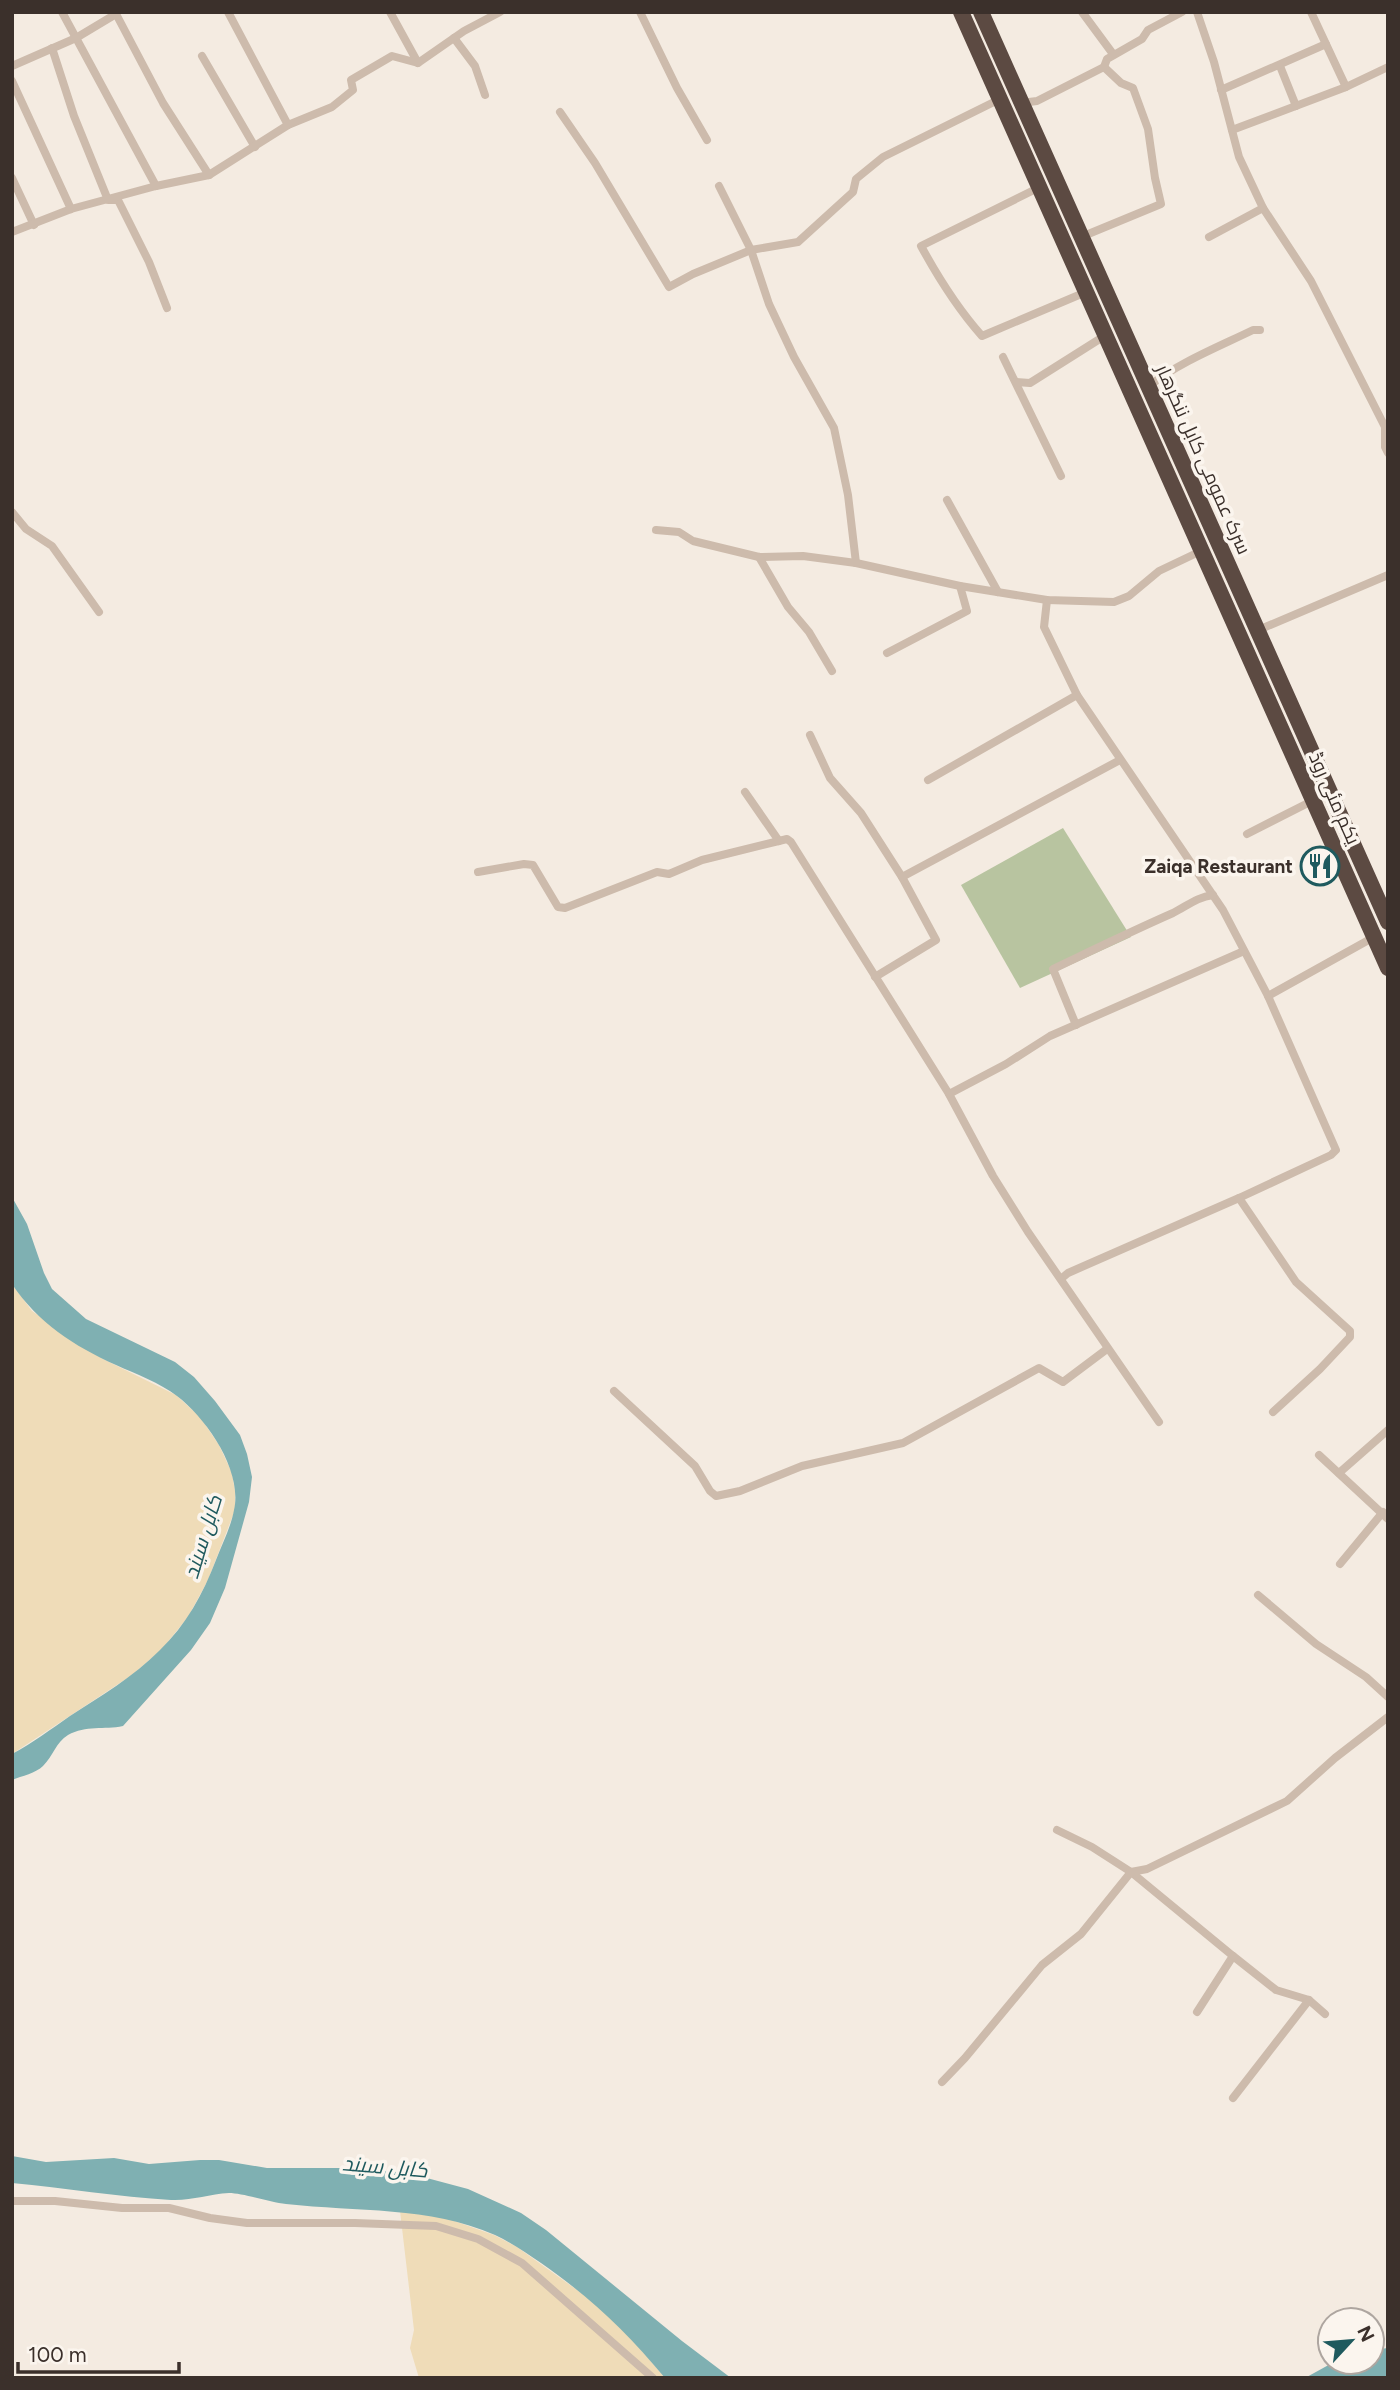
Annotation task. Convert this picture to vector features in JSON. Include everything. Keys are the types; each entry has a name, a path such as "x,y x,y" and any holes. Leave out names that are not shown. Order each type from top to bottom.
{"highway":[{"name":"سرک عمومی کابل ننگرهار","path":"961,12 1242,645"},
{"name":"سرک عمومی کابل ننگرهار","path":"981,12 1388,922"},
{"name":"یکم مئی روڈ","path":"1242,645 1388,968"}],"street":[{"path":"62,12 156,186"},
{"path":"228,12 288,125"},
{"path":"390,12 418,63"},
{"path":"12,232 71,209 209,175 288,125 332,107 353,90 351,80 392,56 418,63 454,38 500,12"},
{"path":"640,12 677,88 707,140"},
{"path":"1082,12 1113,54"},
{"path":"1020,103 1037,101 1104,67 1107,59 1142,39 1147,30 1182,12"},
{"path":"1197,12 1239,157 1263,208 1311,281 1387,426 1385,447 1388,453"},
{"path":"1311,12 1346,87"},
{"path":"12,66 76,38 116,13 163,103 209,175"},
{"path":"454,38 475,66 485,95"},
{"path":"1221,90 1326,44"},
{"path":"52,48 74,116 108,200"},
{"path":"202,55 256,147"},
{"path":"1280,66 1296,106"},
{"path":"1081,237 1161,204 1148,129 1133,88 1121,83 1104,67"},
{"path":"1232,130 1346,87 1388,67"},
{"path":"12,81 71,209"},
{"path":"560,112 596,163 668,287 751,250 798,242 853,192 856,179 883,157 1000,99"},
{"path":"12,178 34,225"},
{"path":"719,186 751,250 769,304 794,357 834,428 848,495 856,563"},
{"path":"1038,188 921,246 965,317 982,335 1086,292"},
{"path":"108,200 118,200 149,262 167,308"},
{"path":"1209,237 1263,208"},
{"path":"1149,386 1214,348 1260,330"},
{"path":"1016,382 1030,383 1106,335"},
{"path":"1003,358 1061,476"},
{"path":"947,500 998,592"},
{"path":"12,512 26,529 52,546 99,612"},
{"path":"656,530 679,532 693,541 759,556 803,556 856,563 960,586 1047,600 1114,602 1129,596 1159,571 1201,551"},
{"path":"759,556 788,607 809,632 832,671"},
{"path":"1256,631 1388,575"},
{"path":"887,653 967,611 960,586"},
{"path":"1047,600 1044,627 1077,695 1213,895 1268,996 1336,1150 1331,1155 1239,1198 1062,1278"},
{"path":"928,780 1077,695"},
{"path":"810,735 830,778 861,813 936,940 875,977"},
{"path":"901,877 1120,760"},
{"path":"745,792 779,841"},
{"path":"1247,834 1314,800"},
{"path":"478,872 533,864 558,906 565,908 657,872 669,874 702,860 787,839 791,842 949,1094 993,1176 1107,1349 1159,1422"},
{"path":"1076,1025 1053,970 1201,897 1213,895"},
{"path":"1268,996 1374,937"},
{"path":"949,1094 1051,1036 1244,951"},
{"path":"1239,1198 1296,1282 1350,1331 1350,1337 1320,1369 1273,1412"},
{"path":"614,1391 695,1466 716,1496 740,1491 802,1466 903,1443 1039,1368 1063,1382 1107,1349"},
{"path":"1339,1473 1388,1430"},
{"path":"1319,1455 1385,1516 1340,1564"},
{"path":"1258,1595 1316,1644 1366,1677 1388,1697"},
{"path":"942,2082 1042,1965 1080,1934 1131,1872 1147,1869 1287,1801 1335,1758 1388,1717"},
{"path":"1057,1830 1092,1847 1131,1872 1276,1990 1309,2000 1325,2014"},
{"path":"1197,2012 1233,1956"},
{"path":"1233,2098 1309,2000"},
{"path":"12,2201 169,2208 247,2223 436,2226 478,2239 522,2263 653,2378"}],"green space":[{"path":"1063,828 1131,937 1020,988 961,885"}],"sand":[{"path":"12,1284 32,1311 101,1358 176,1395 200,1417 219,1445 232,1473 235,1510 208,1580 188,1617 162,1649 132,1675 12,1754"},
{"path":"400,2211 446,2218 494,2235 517,2247 591,2300 627,2333 665,2378 419,2378 410,2348 414,2330"}],"water":[{"path":"12,1197 27,1224 52,1289 86,1319 175,1362 194,1377 240,1435 252,1477 249,1502 225,1588 210,1623 191,1650 123,1726 88,1729 68,1735 60,1741 40,1768 12,1780 12,1754 128,1677 150,1660 178,1630 211,1573 231,1523 235,1495 228,1463 220,1447 211,1432 188,1406 163,1387 71,1341 45,1322 22,1298 12,1284"},
{"path":"12,2156 46,2162 114,2158 149,2164 219,2160 267,2168 351,2168 408,2173 468,2189 521,2213 546,2230 731,2378 665,2378 622,2330 576,2289 513,2245 470,2226 419,2215 286,2204 235,2193 171,2200 12,2183"},
{"path":"1386,2348 1388,2378 1305,2378 1316,2372 1316,2376 1386,2376"}],"place":[{"name":"Zaiqa Restaurant","path":"1320,866"}],"water label":[{"name":"کابل سيند","path":"203,1537"},
{"name":"کابل سيند","path":"385,2167"}]}
